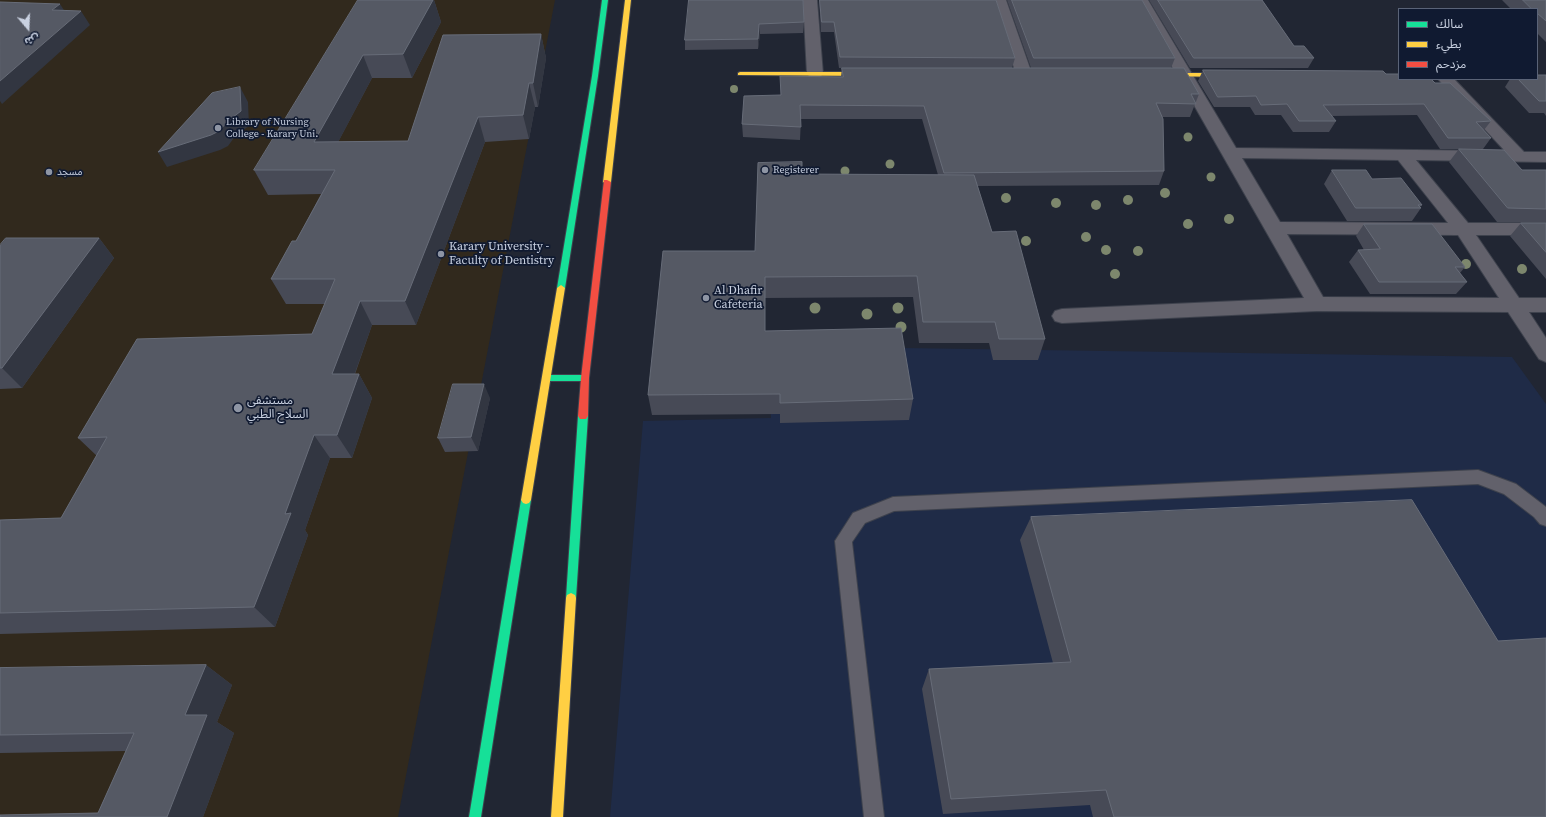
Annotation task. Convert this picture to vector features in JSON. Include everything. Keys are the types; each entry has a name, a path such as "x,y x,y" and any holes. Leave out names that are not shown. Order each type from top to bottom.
{"main road":[{"path":"475,817 594,84 605,0"},
{"path":"557,817 585,378 628,0"},
{"path":"740,74 884,74"},
{"path":"1151,75 1239,75"},
{"path":"546,378 585,378"}],"street":[{"path":"810,0 815,74"},
{"path":"998,0 1024,74"},
{"path":"1141,0 1183,75 1276,228 1318,304"},
{"path":"1447,80 1519,156"},
{"path":"1230,152 1403,156 1546,157"},
{"path":"1403,156 1464,230 1546,354"},
{"path":"1276,228 1464,230 1546,229"},
{"path":"1062,316 1318,304 1546,305"}],"lane":[{"path":"874,817 843,541 859,518 893,504 1478,477 1510,489 1540,512 1546,519"}],"shaded area":[{"name":"مستشفى السلاح الطبي","path":"0,0 555,0 398,817 0,817"},
{"path":"767,346 1512,357 1546,404 1546,817 610,817 643,421 771,418"}],"building":[{"path":"358,0 433,0 403,54 363,55 314,142 408,141 443,35 541,34 533,83 529,83 523,115 478,117 405,301 360,301 332,374 359,374 337,435 314,435 285,514 291,513 254,607 0,613 0,520 61,518 107,437 78,438 137,339 312,334 335,279 271,279 292,241 296,241 335,170 254,170"},
{"path":"689,0 803,0 804,22 759,24 758,39 685,40"},
{"path":"820,0 996,0 1015,58 840,57 834,22 822,22"},
{"path":"1012,0 1142,0 1175,58 1034,58"},
{"path":"1158,0 1262,0 1294,46 1304,46 1314,58 1194,58"},
{"path":"1523,0 1546,0 1546,21 1538,14 1538,8 1531,8"},
{"path":"0,2 60,4 52,10 81,11 0,81"},
{"path":"842,68 1184,68 1199,94 1191,94 1196,104 1156,103 1163,119 1164,171 944,173 924,106 800,105 801,127 742,124 744,96 781,95 780,76 843,77"},
{"path":"1203,70 1383,71 1386,74 1398,74 1398,80 1432,80 1435,83 1450,83 1491,121 1476,122 1491,138 1448,138 1424,104 1323,105 1336,121 1299,121 1287,104 1261,105 1256,96 1218,97"},
{"path":"1538,75 1546,75 1546,101 1539,101 1519,80 1538,80"},
{"path":"240,87 241,111 228,121 219,131 158,152 212,93"},
{"path":"1459,149 1504,150 1522,170 1546,170 1546,209 1508,208"},
{"path":"802,162 802,174 974,175 992,232 1016,231 1045,339 999,339 995,322 923,322 917,276 765,277 765,331 901,328 913,399 780,403 780,394 648,395 663,251 755,251 758,163"},
{"path":"1332,170 1366,170 1372,179 1401,178 1422,205 1418,205 1421,208 1356,208"},
{"path":"1521,223 1546,223 1546,252"},
{"path":"1364,224 1432,224 1465,267 1455,267 1467,282 1379,282 1358,250 1380,249"},
{"path":"6,238 99,238 2,368 0,368 0,245"},
{"path":"453,384 484,384 471,437 438,438"},
{"path":"1412,500 1498,641 1546,638 1546,817 1114,817 1106,790 951,799 929,669 1071,662 1031,517"},
{"path":"206,665 185,715 207,715 167,817 0,817 0,815 98,813 134,733 0,735 0,668"}],"traffic: fast":[{"path":"561,288 595,76 605,0"},
{"path":"546,378 585,378"},
{"path":"571,598 583,416"},
{"path":"475,817 526,500"}],"traffic: slow":[{"path":"607,182 628,0"},
{"path":"740,74 872,74"},
{"path":"1158,75 1230,75"},
{"path":"526,500 561,288"},
{"path":"557,817 571,598"}],"traffic: jam":[{"path":"583,416 585,378 607,182"}],"place":[{"name":"Library of Nursing College - Karary Uni.","path":"218,128"},
{"name":"Registerer","path":"765,170"},
{"name":"مسجد","path":"49,172"},
{"name":"Karary University - Faculty of Dentistry","path":"441,254"},
{"name":"Al Dhafir Cafeteria","path":"706,298"},
{"name":"مستشفى السلاح الطبي","path":"238,408"}]}
